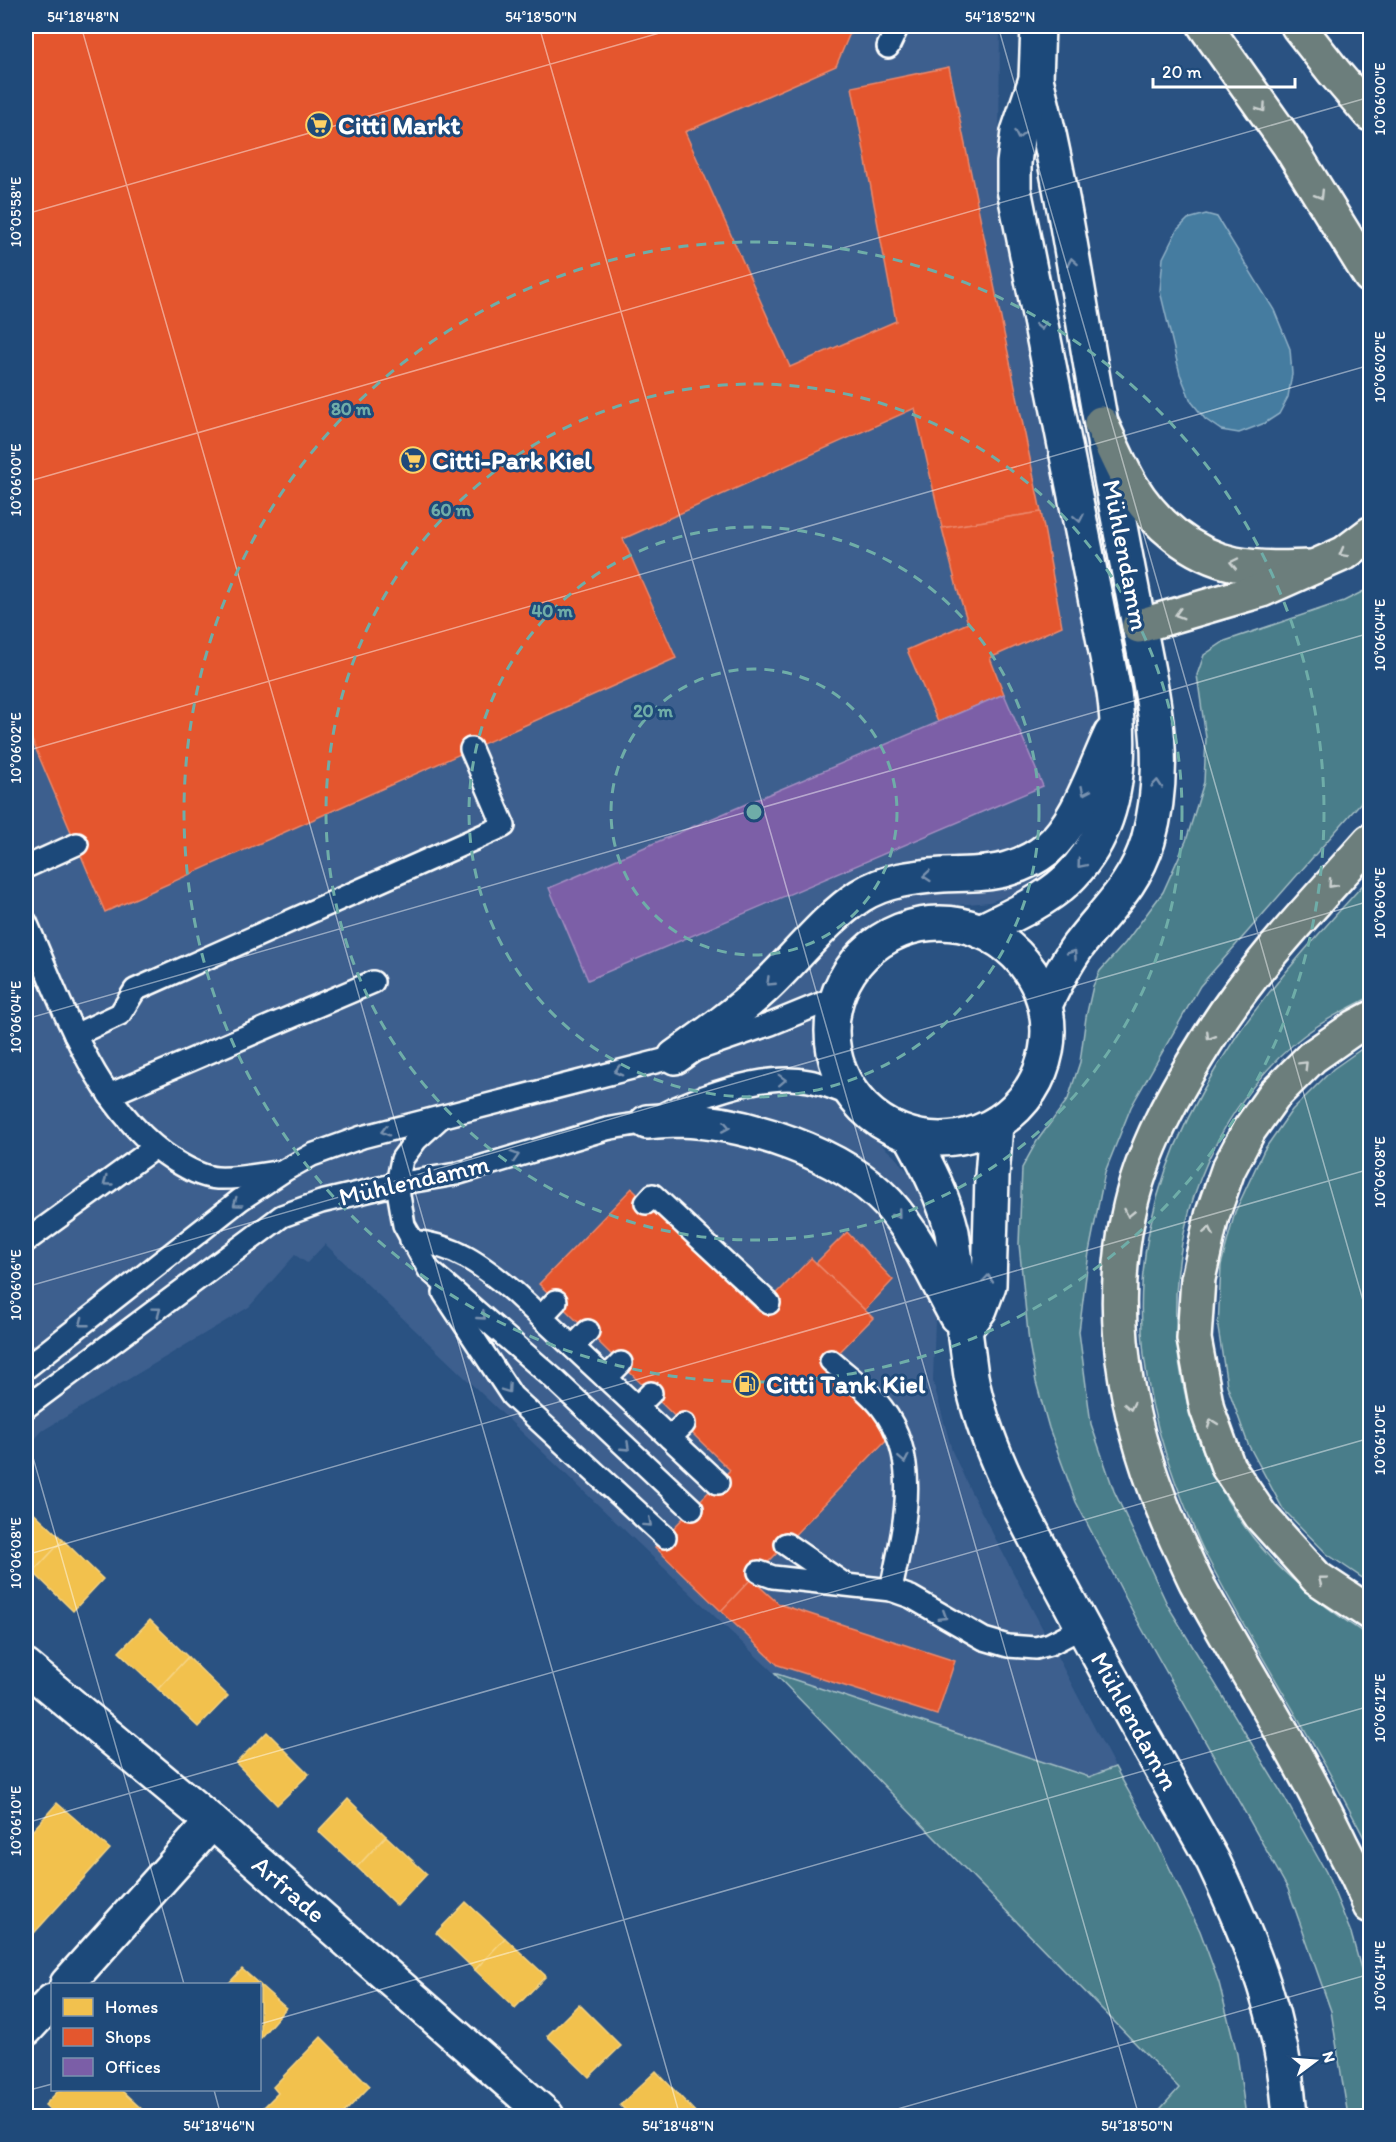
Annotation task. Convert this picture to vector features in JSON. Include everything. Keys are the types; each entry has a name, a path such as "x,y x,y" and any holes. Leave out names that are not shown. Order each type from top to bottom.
{"highway":[{"path":"1204,26 1289,145 1371,276"},
{"path":"1298,26 1371,114"},
{"path":"1101,423 1131,484 1149,512 1171,533 1207,555 1234,564 1286,568 1313,567"},
{"path":"1139,626 1262,590 1345,553 1371,534"},
{"path":"1371,841 1259,969 1214,1029 1177,1091 1146,1156 1128,1214 1119,1274 1120,1339 1131,1411 1147,1466 1165,1514 1195,1579 1325,1809 1371,1906"},
{"path":"1371,1019 1355,1027 1312,1057 1274,1095 1249,1130 1228,1170 1212,1216 1198,1279 1194,1339 1207,1409 1228,1467 1261,1516 1317,1578 1371,1613"}],"street":[{"name":"Mühlendamm","path":"1038,26 1036,79 1050,139 1101,423 1153,692 1159,759 1154,812 1141,862 1117,901 1079,944 1064,967 1045,1005"},
{"name":"Mühlendamm","path":"980,931 1010,916 1065,882 1096,846 1108,818 1117,763 1118,718 1014,189 1014,163 1018,132 1036,79"},
{"path":"1105,647 1119,634 1139,626"},
{"path":"675,1056 724,1022 845,908 861,896 876,888 902,880 1005,870 1047,849 1070,821 1118,718"},
{"name":"Mühlendamm","path":"936,923 959,924 980,931 1002,943 1021,960 1035,982 1045,1005 1048,1024 1047,1044 1043,1063 1035,1082 1011,1113 996,1124 954,1139 911,1136 879,1121 853,1096 842,1078 835,1058 831,1038 832,1017 845,978 858,960 875,945 894,933 915,926 936,923"},
{"path":"647,1122 688,1121 749,1131 803,1149 842,1168 886,1202 902,1219 964,1331 980,1309 989,1286 996,1124"},
{"name":"Mühlendamm","path":"911,1136 940,1193 948,1216 974,1393 991,1446 1010,1488 1083,1627 1213,1861 1231,1899 1270,2001 1284,2065 1290,2116"},
{"name":"Arfrade","path":"26,1667 212,1822 548,2116"},
{"path":"68,1983 212,1822"},
{"path":"26,2029 51,2002"}],"lane":[{"path":"888,47 898,26"},
{"path":"75,1035 120,1014 135,990 504,826 471,749"},
{"path":"26,867 77,844"},
{"path":"26,922 75,1035 91,1066 109,1095 154,1148 192,1171 216,1178 252,1176 285,1170"},
{"path":"109,1095 373,982"},
{"name":"Mühlendamm","path":"26,1368 240,1200 312,1155 362,1137 675,1056 771,1024 837,997"},
{"name":"Mühlendamm","path":"26,1407 282,1216 321,1202 397,1184 456,1174 603,1130 647,1122 686,1104 764,1081 781,1079 808,1081 853,1096"},
{"path":"442,1117 416,1140 402,1159 397,1184 404,1226 411,1241 512,1396 665,1537"},
{"path":"26,1241 154,1148"},
{"path":"646,1203 654,1195 682,1230 746,1290 768,1303"},
{"path":"411,1241 432,1243 449,1248 491,1272 606,1378 644,1400 712,1469"},
{"path":"429,1270 554,1379 692,1509"},
{"path":"541,1317 556,1301"},
{"path":"573,1347 588,1331"},
{"path":"831,1361 843,1379 895,1427 906,1464 907,1511 891,1590"},
{"path":"606,1378 621,1363"},
{"path":"786,1544 847,1586"},
{"path":"759,1572 773,1577 891,1590 911,1597 984,1639 1008,1646 1036,1648 1050,1644 1083,1627"}],"shaded area":[{"path":"26,26 1000,26 999,153 1105,722 1083,830 1056,868 1018,892 990,902 912,909 889,916 869,926 845,949 825,981 819,996 816,1038 818,1059 829,1090 841,1108 894,1156 914,1179 922,1198 937,1256 933,1381 952,1451 971,1492 1115,1767 1089,1777 774,1673 325,1244 307,1263 295,1255 249,1307 42,1431 26,1450"},
{"path":"1206,214 1217,217 1274,310 1290,349 1292,374 1288,397 1279,414 1265,423 1239,433 1221,430 1205,419 1191,401 1180,374 1160,291 1163,258 1177,230 1188,219"}],"green space":[{"path":"1370,588 1370,792 1200,986 1131,1107 1105,1172 1089,1252 1079,1332 1091,1424 1114,1491 1168,1606 1284,1797 1326,1872 1351,1933 1370,2001 1370,2116 1348,2116 1331,2011 1288,1889 1136,1618 1076,1502 1049,1428 1036,1382 1029,1343 1019,1244 1022,1168 1037,1141 1068,1099 1080,1062 1093,986 1100,971 1125,943 1163,892 1186,841 1204,782 1206,738 1197,675 1204,655 1225,641 1344,601"},
{"path":"1370,877 1370,997 1341,1012 1297,1041 1250,1091 1214,1147 1190,1209 1178,1274 1177,1339 1188,1405 1210,1468 1245,1527 1287,1574 1336,1614 1370,1637 1370,1850 1331,1776 1227,1594 1204,1551 1185,1506 1164,1448 1149,1391 1142,1336 1142,1281 1150,1227 1165,1173 1187,1119 1241,1029 1306,949"},
{"path":"1370,1043 1370,1583 1327,1554 1283,1509 1248,1444 1227,1385 1218,1328 1221,1265 1235,1212 1264,1150 1292,1110 1333,1069"},
{"path":"774,1673 1089,1777 1115,1767 1158,1844 1200,1931 1219,1983 1237,2054 1246,2116 1154,2116 1179,2088"}],"building: Homes":[{"path":"26,1505 63,1540 33,1572 26,1566"},
{"path":"63,1540 103,1579 73,1611 33,1572"},
{"path":"150,1620 188,1657 158,1689 119,1652"},
{"path":"188,1657 228,1696 198,1727 158,1689"},
{"path":"267,1732 309,1774 277,1805 236,1763"},
{"path":"348,1799 386,1836 357,1867 318,1831"},
{"path":"57,1803 110,1849 26,1942 26,1838"},
{"path":"386,1836 427,1874 397,1906 357,1867"},
{"path":"466,1902 505,1938 475,1970 436,1933"},
{"path":"505,1938 546,1976 515,2008 475,1970"},
{"path":"242,1969 258,1983 229,1983"},
{"path":"261,1986 286,2008 261,2037"},
{"path":"579,2004 621,2046 589,2077 547,2036"},
{"path":"321,2037 370,2086 341,2116 255,2116 278,2093 273,2087"},
{"path":"656,2071 699,2116 631,2116 620,2105"},
{"path":"58,2091 122,2091 146,2113 143,2116 57,2116 45,2105"},
{"path":"408,2109 416,2116 400,2116"}],"building: Shops":[{"name":"Citti-Park Kiel","path":"26,26 853,26 836,66 685,132 790,367 896,321 852,87 949,67 1041,512 942,528 915,408 623,539 676,658 105,912 26,726"},
{"path":"1041,512 1062,626 990,658 1004,694 938,722 907,650 968,623 942,528"},
{"path":"632,1188 759,1312 811,1258 873,1318 824,1368 874,1414 892,1434 721,1611 655,1547 730,1470 539,1284"},
{"path":"847,1232 893,1280 865,1310 816,1263"},
{"path":"751,1579 779,1604 955,1661 937,1715 778,1665 721,1611"}],"building: Offices":[{"path":"1004,694 1043,786 588,980 549,888"}],"place":[{"name":"Citti Markt","path":"319,125"},
{"name":"Citti-Park Kiel","path":"413,460"},
{"name":"Citti Tank Kiel","path":"747,1384"}]}
